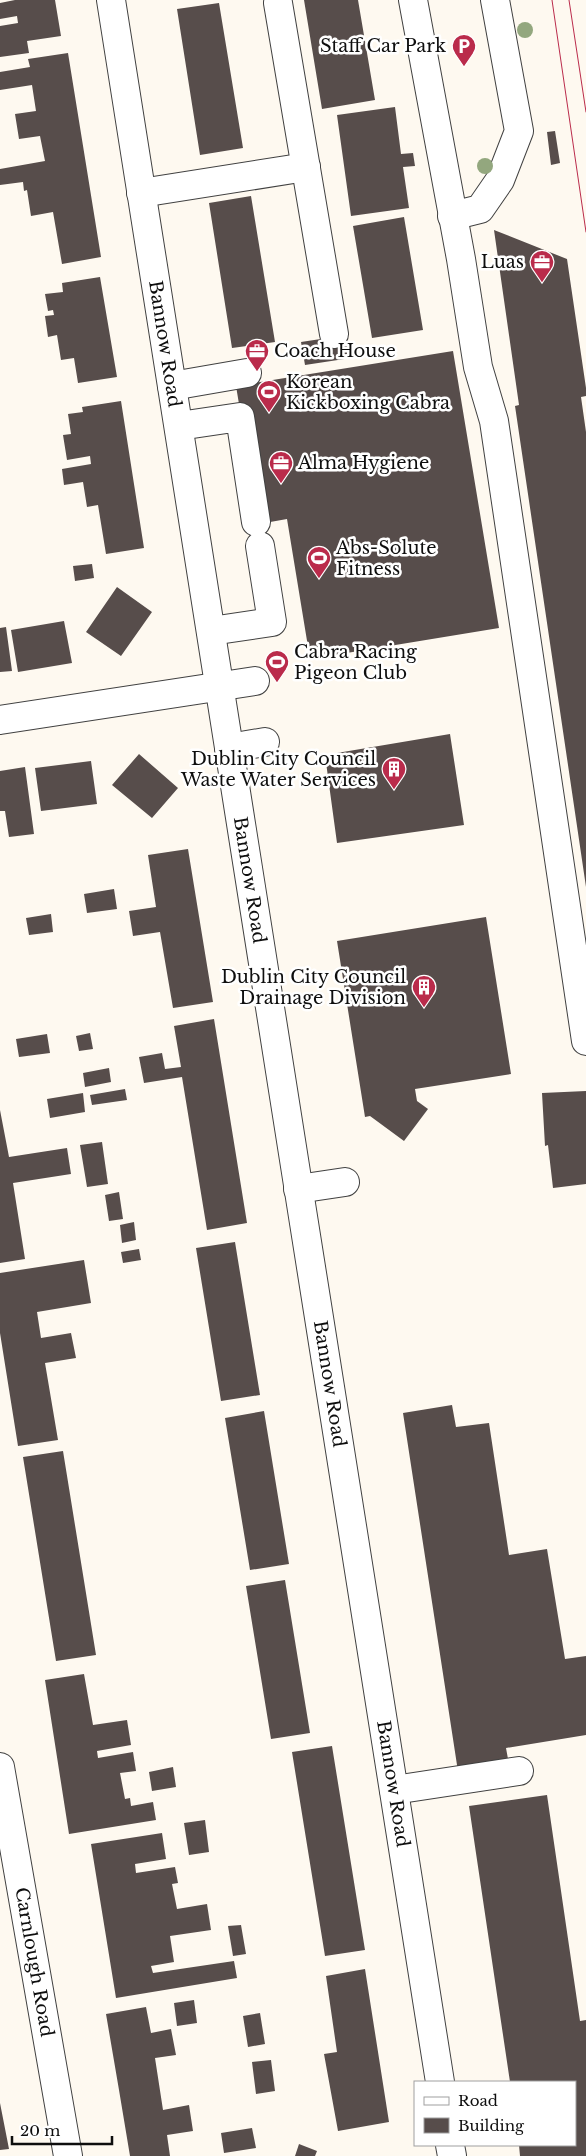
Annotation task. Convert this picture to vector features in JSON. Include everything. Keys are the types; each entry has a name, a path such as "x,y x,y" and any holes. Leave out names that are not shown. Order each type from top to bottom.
{"street":[{"name":"Bannow Road","path":"111,0 440,2081"},
{"path":"414,0 478,367 494,421 586,1041"},
{"path":"452,216 480,209 500,180 519,131 496,0"},
{"path":"278,2 334,334"},
{"path":"141,193 306,167"},
{"path":"172,386 247,373"},
{"path":"179,426 240,417 272,622 211,631"},
{"path":"0,720 255,681"},
{"path":"230,748 265,742"},
{"path":"298,1189 346,1182"},
{"name":"Carnlough Road","path":"0,1768 68,2156"},
{"path":"394,1790 519,1772"}],"building":[{"path":"15,0 55,0 61,36 27,41 29,53 0,57 0,26 18,23 17,16 0,19 0,3"},
{"path":"304,0 358,0 375,100 322,109"},
{"path":"219,3 243,148 200,155 177,9"},
{"path":"68,53 101,257 62,264 53,212 31,216 27,190 24,191 23,182 0,185 0,169 45,161 40,136 19,139 15,114 36,111 32,85 0,90 0,72 30,67 28,59"},
{"path":"395,107 401,154 413,153 415,166 403,167 409,208 351,216 337,115"},
{"path":"555,131 560,163 551,165 547,132"},
{"path":"251,196 275,342 232,348 209,203"},
{"path":"404,217 423,330 372,338 353,226"},
{"path":"494,230 567,259 586,388 586,396 581,397 586,432 586,887 515,406 519,405"},
{"path":"100,277 117,377 78,383 74,358 61,360 57,335 48,337 45,316 54,315 53,310 48,311 45,294 63,292 62,283"},
{"path":"347,335 351,358 305,365 301,342"},
{"path":"453,351 499,628 310,659 287,519 259,524 236,386"},
{"path":"121,401 144,548 106,554 98,505 87,507 83,482 64,485 62,469 91,464 90,456 67,460 63,435 71,434 68,414 83,412 82,407"},
{"path":"92,564 94,578 75,581 73,566"},
{"path":"117,587 152,612 121,656 86,632"},
{"path":"64,621 72,663 18,672 11,630"},
{"path":"6,627 12,671 0,672 0,628"},
{"name":"Dublin City Council Waste Water Services","path":"450,734 464,825 337,843 325,755"},
{"path":"139,754 178,788 152,818 112,785"},
{"path":"91,761 97,804 41,811 35,768"},
{"path":"25,767 34,834 9,837 5,811 0,811 0,771"},
{"path":"188,849 213,1002 173,1008 160,932 133,936 129,911 156,907 148,855"},
{"path":"114,889 117,909 87,913 84,894"},
{"path":"51,914 53,932 29,935 26,918"},
{"name":"Dublin City Council Drainage Division","path":"486,917 511,1074 415,1089 417,1101 428,1109 404,1141 370,1116 365,1117 337,941"},
{"path":"214,1019 247,1223 207,1230 182,1077 144,1083 139,1057 162,1053 165,1069 181,1067 174,1026"},
{"path":"90,1033 93,1049 79,1051 76,1036"},
{"path":"47,1034 50,1053 19,1057 16,1039"},
{"path":"109,1068 111,1082 85,1087 83,1073"},
{"path":"125,1089 127,1100 92,1105 90,1095"},
{"path":"586,1091 586,1184 553,1188 548,1145 545,1146 542,1093"},
{"path":"83,1093 85,1112 50,1118 47,1099"},
{"path":"0,1110 9,1157 67,1148 71,1174 13,1183 25,1259 0,1263"},
{"path":"102,1142 108,1184 87,1187 80,1145"},
{"path":"119,1192 123,1219 109,1221 105,1195"},
{"path":"134,1222 136,1240 122,1243 120,1225"},
{"path":"235,1242 260,1395 221,1401 196,1248"},
{"path":"139,1249 141,1260 123,1263 121,1252"},
{"path":"84,1260 91,1303 37,1312 41,1338 71,1333 76,1358 45,1363 58,1440 18,1446 0,1333 0,1273"},
{"path":"452,1405 456,1427 489,1423 509,1555 547,1549 565,1659 586,1656 586,1735 506,1748 510,1770 459,1778 403,1413"},
{"path":"264,1411 289,1564 250,1570 225,1418"},
{"path":"63,1451 96,1655 56,1661 23,1457"},
{"path":"285,1580 310,1733 271,1739 246,1586"},
{"path":"84,1674 93,1725 127,1720 131,1745 97,1751 98,1758 133,1752 136,1771 120,1773 125,1799 130,1798 131,1806 153,1802 156,1820 69,1834 45,1680"},
{"path":"332,1746 365,1950 325,1956 292,1752"},
{"path":"173,1767 176,1787 152,1791 149,1772"},
{"path":"547,1795 580,2021 586,2020 586,2156 520,2156 519,2146 576,2146 576,2081 510,2081 469,1806"},
{"path":"205,1820 209,1852 189,1855 184,1823"},
{"path":"162,1833 166,1859 135,1864 136,1873 175,1867 178,1883 172,1884 177,1909 207,1904 211,1930 170,1936 174,1962 151,1966 153,1973 234,1961 237,1978 116,1998 91,1844"},
{"path":"241,1925 246,1954 233,1956 228,1926"},
{"path":"365,1969 389,2122 338,2131 324,2054 337,2052 326,1976"},
{"path":"194,2000 197,2023 177,2026 174,2003"},
{"path":"146,2007 151,2033 171,2029 176,2055 155,2058 163,2110 189,2105 193,2131 167,2135 170,2156 130,2156 106,2014"},
{"path":"260,2013 265,2044 248,2047 243,2016"},
{"path":"271,2060 275,2091 256,2094 252,2062"},
{"path":"0,2103 9,2149 0,2150"},
{"path":"252,2128 256,2148 224,2153 221,2133"},
{"path":"299,2144 317,2151 315,2156 295,2156"}],"tram line":[{"path":"552,0 586,232"},
{"path":"569,0 586,112"}],"place":[{"name":"Staff Car Park","path":"464,67"},
{"name":"Luas","path":"542,283"},
{"name":"Coach House","path":"257,372"},
{"name":"Korean Kickboxing Cabra","path":"269,413"},
{"name":"Alma Hygiene","path":"281,484"},
{"name":"Abs-Solute Fitness","path":"319,579"},
{"name":"Cabra Racing Pigeon Club","path":"277,683"},
{"name":"Dublin City Council Waste Water Services","path":"394,790"},
{"name":"Dublin City Council Drainage Division","path":"424,1008"}]}
